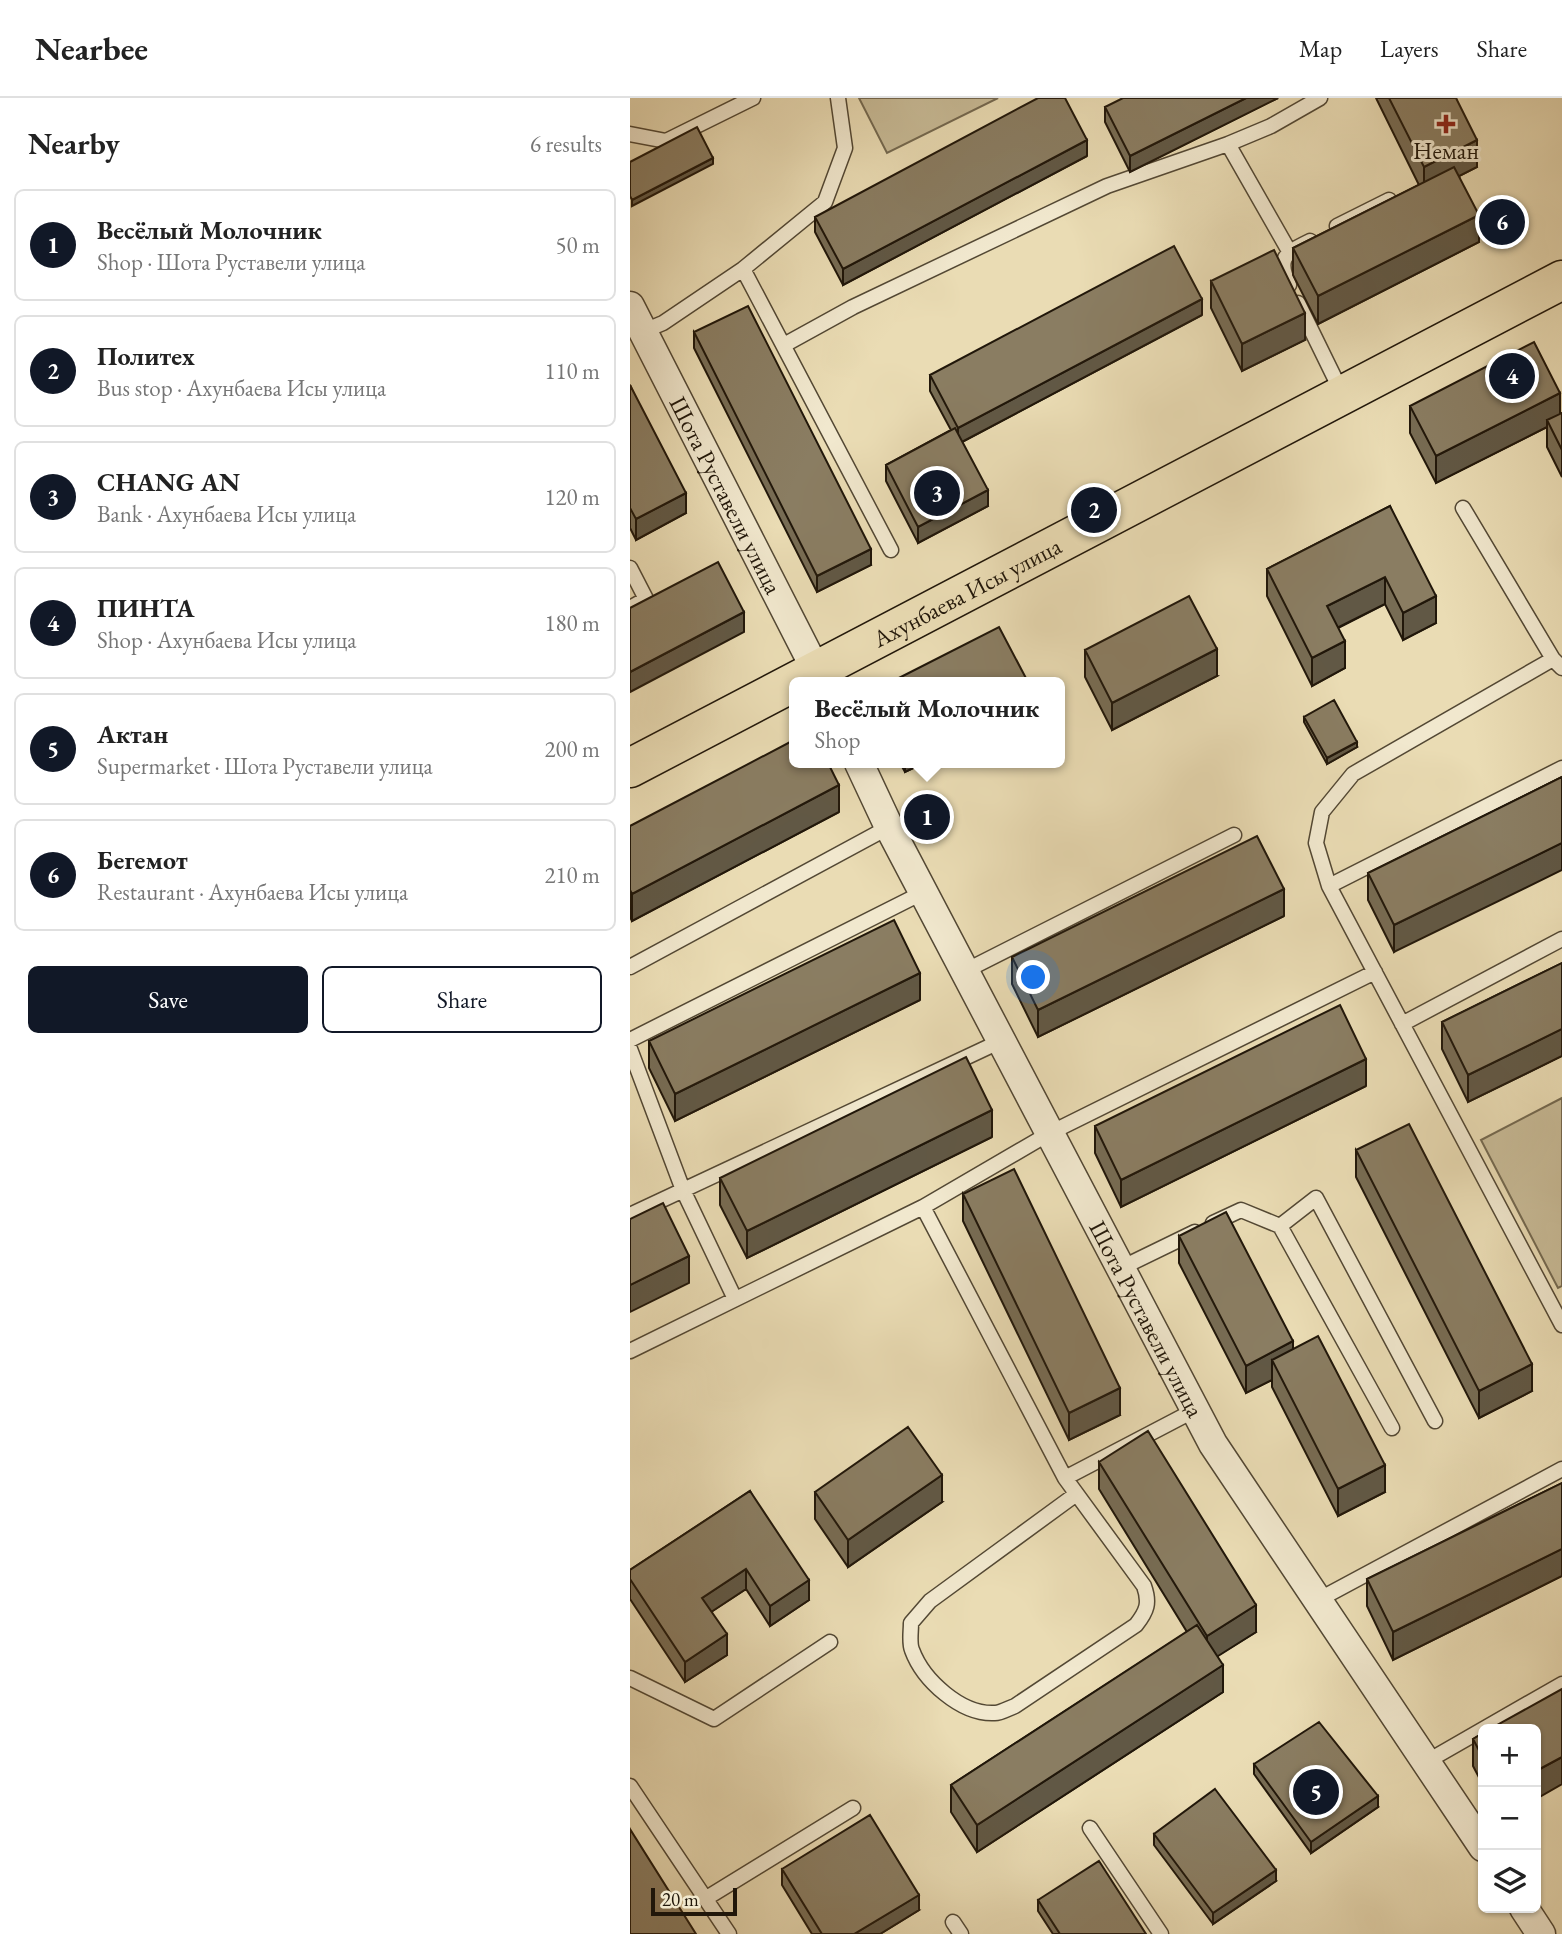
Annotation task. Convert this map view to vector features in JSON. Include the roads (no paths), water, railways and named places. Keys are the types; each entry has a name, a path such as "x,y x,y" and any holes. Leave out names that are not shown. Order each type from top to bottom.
{"main road":[{"name":"Ахунбаева Исы улица","path":"819,677 1562,280"},
{"name":"Ахунбаева Исы улица","path":"630,768 789,691"}],"street":[{"name":"Шота Руставели улица","path":"630,306 819,677"},
{"name":"Шота Руставели улица","path":"861,768 889,827 1213,1444 1478,1840"},
{"path":"1527,1913 1541,1934"}],"lane":[{"path":"630,134 666,141 753,98"},
{"path":"644,331 663,323 743,269 825,202 845,148 838,98"},
{"path":"783,345 853,307 1107,187 1228,144 1271,126 1320,98"},
{"path":"1228,144 1289,251"},
{"path":"1344,395 1282,270 1289,251 1389,200"},
{"path":"743,269 891,550"},
{"path":"1463,508 1557,664 1353,774 1322,812 1316,844 1329,887 1562,1325"},
{"path":"630,568 646,599 630,608"},
{"path":"1329,887 1562,768"},
{"path":"630,967 889,827"},
{"path":"965,971 1234,835"},
{"path":"630,1040 923,892"},
{"path":"1402,1024 1562,939"},
{"path":"630,1351 923,1207 1050,1133 1375,972"},
{"path":"630,1214 1001,1041"},
{"path":"630,1049 683,1189 735,1299"},
{"path":"1280,1227 1316,1198 1435,1421"},
{"path":"923,1207 1065,1478 1144,1586 1149,1600 1146,1612 1136,1625 1015,1706 996,1714 976,1710 951,1697 927,1677 911,1648 911,1623 930,1601 1075,1495"},
{"path":"1121,1268 1241,1210 1280,1227 1392,1428"},
{"path":"1065,1478 1195,1410"},
{"path":"1318,1601 1562,1469"},
{"path":"630,1678 714,1719 830,1642"},
{"path":"1426,1762 1562,1684"},
{"path":"630,1786 729,1934"},
{"path":"705,1899 853,1808"},
{"path":"1090,1828 1161,1934"}],"place":[{"name":"Неман","path":"1446,124"},
{"name":"Бегемот","path":"1502,222"},
{"name":"ПИНТА","path":"1512,376"},
{"name":"CHANG AN","path":"937,493"},
{"name":"Политех","path":"1094,510"},
{"name":"Весёлый Молочник","path":"927,817"},
{"name":"Актан","path":"1316,1792"}]}
